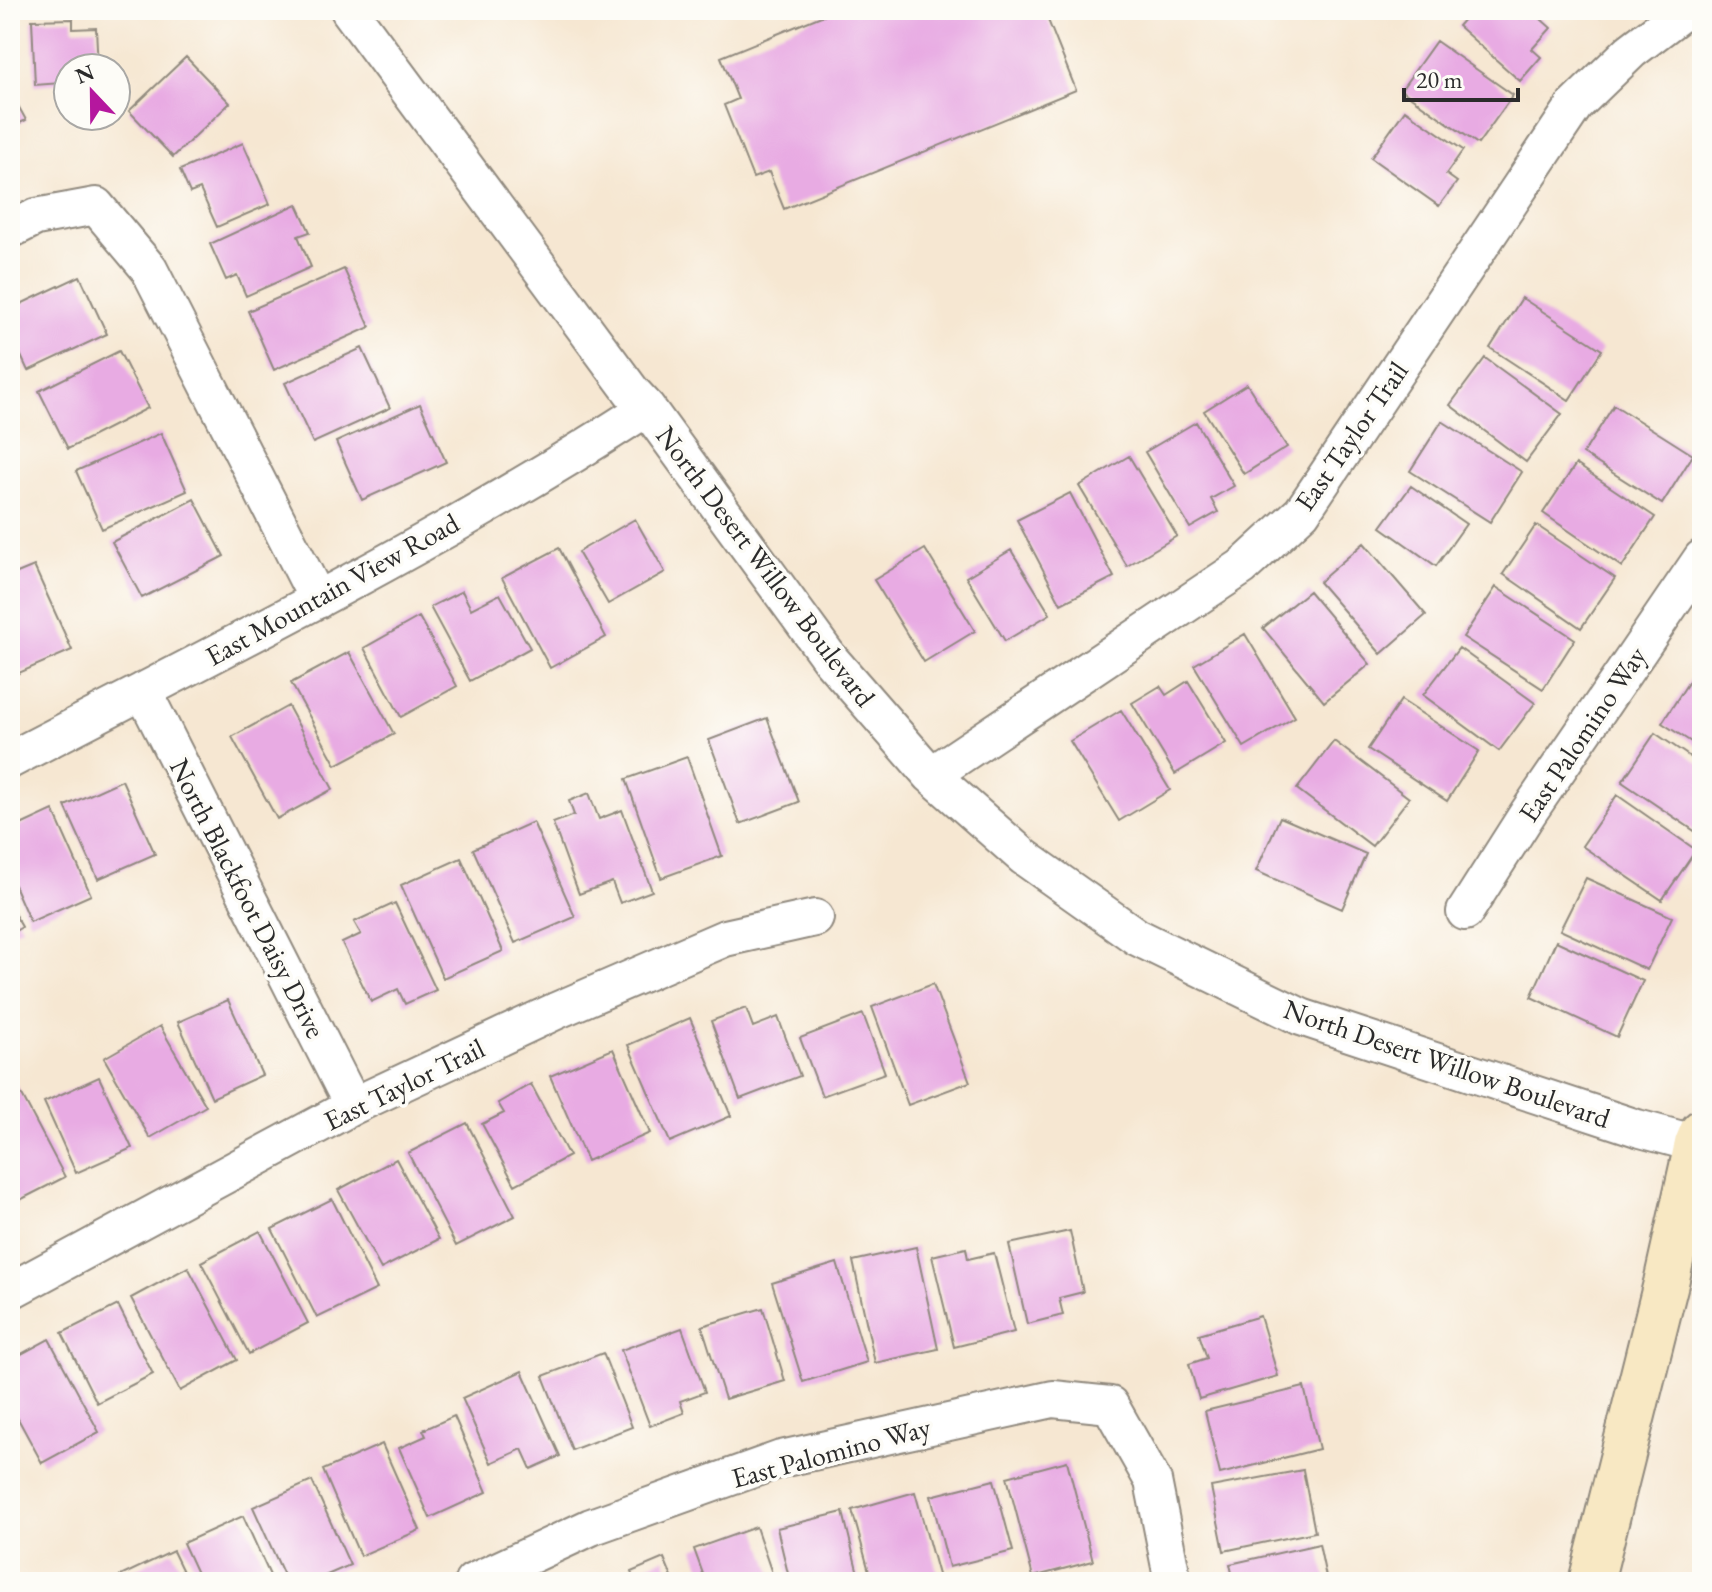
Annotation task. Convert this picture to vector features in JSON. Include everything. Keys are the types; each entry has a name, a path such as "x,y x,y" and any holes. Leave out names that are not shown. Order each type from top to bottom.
{"street":[{"name":"North Desert Willow Boulevard","path":"349,10 632,392 647,408 830,659 931,775 1024,857 1137,937 1301,1017 1623,1124 1699,1138"},
{"name":"East Taylor Trail","path":"931,775 1242,567 1302,512 1575,105 1631,51 1685,10"},
{"path":"10,230 36,217 96,206 149,269 318,600"},
{"name":"East Mountain View Road","path":"10,760 318,600 569,458 647,408"},
{"name":"East Palomino Way","path":"1465,912 1528,813 1702,558"},
{"name":"North Blackfoot Daisy Drive","path":"143,691 353,1106"},
{"name":"East Taylor Trail","path":"10,1291 353,1106 558,1010 725,938 815,918"},
{"path":"1591,1582 1699,1138"},
{"name":"East Palomino Way","path":"473,1582 591,1527 781,1459 1053,1399 1110,1405 1153,1481 1173,1582"}],"building":[{"path":"836,10 1044,10 1076,90 784,209 769,172 753,178 724,105 738,99 721,57"},
{"path":"1472,10 1531,10 1551,28 1532,49 1541,57 1520,81 1458,26"},
{"path":"73,19 73,29 96,28 97,52 52,52 52,84 35,85 32,20"},
{"path":"1436,41 1513,95 1478,144 1401,90"},
{"path":"186,57 230,103 173,157 132,114 132,108"},
{"path":"10,91 26,120 10,128"},
{"path":"1405,110 1463,150 1446,174 1457,182 1439,206 1371,158"},
{"path":"243,143 270,204 217,227 200,189 190,193 180,170"},
{"path":"297,204 310,232 298,236 311,267 246,296 237,275 226,280 210,244"},
{"path":"344,269 370,327 274,370 248,311"},
{"path":"80,276 107,334 28,371 10,332 10,309"},
{"path":"1522,298 1602,350 1569,400 1490,348"},
{"path":"362,348 390,408 313,443 285,383"},
{"path":"119,351 148,408 68,449 39,391"},
{"path":"1485,358 1562,414 1526,462 1450,405"},
{"path":"1247,384 1287,447 1244,474 1204,411"},
{"path":"420,404 446,462 362,500 336,442"},
{"path":"1614,405 1693,455 1662,504 1583,454"},
{"path":"1442,421 1522,472 1490,522 1410,471"},
{"path":"1196,422 1234,486 1211,499 1218,512 1190,528 1145,452"},
{"path":"161,433 187,491 102,529 76,471"},
{"path":"1129,456 1177,536 1127,566 1079,486"},
{"path":"1576,464 1655,517 1622,567 1543,513"},
{"path":"1411,486 1466,524 1436,566 1381,527"},
{"path":"1070,493 1114,577 1061,604 1017,520"},
{"path":"194,499 224,556 142,598 112,542"},
{"path":"635,519 665,572 608,604 578,552"},
{"path":"1536,525 1615,578 1581,628 1503,574"},
{"path":"1364,543 1426,615 1381,654 1319,582"},
{"path":"559,548 606,637 550,668 502,578"},
{"path":"925,549 975,631 924,662 874,580"},
{"path":"1011,550 1050,614 1005,641 966,577"},
{"path":"34,566 72,650 12,676 10,576"},
{"path":"1496,587 1575,639 1543,689 1463,637"},
{"path":"462,591 471,609 500,594 530,648 470,681 430,607"},
{"path":"1309,591 1370,664 1324,702 1263,628"},
{"path":"419,617 457,686 401,717 364,648"},
{"path":"1245,634 1295,717 1244,747 1194,665"},
{"path":"1459,648 1535,703 1499,751 1423,695"},
{"path":"349,652 394,734 336,765 291,683"},
{"path":"1695,672 1702,677 1702,749 1662,723"},
{"path":"1188,681 1226,743 1175,774 1132,703 1160,686 1166,695"},
{"path":"1401,700 1479,751 1447,801 1368,749"},
{"path":"288,706 333,789 277,819 232,737"},
{"path":"1121,710 1170,790 1119,821 1070,741"},
{"path":"767,718 799,802 740,824 709,740"},
{"path":"1655,733 1702,765 1702,836 1622,782"},
{"path":"1334,741 1409,798 1372,846 1297,789"},
{"path":"687,757 722,856 661,878 626,779"},
{"path":"122,780 155,854 98,879 65,806"},
{"path":"589,793 599,819 622,810 652,891 620,903 612,882 579,894 553,823 574,815 569,801"},
{"path":"1617,795 1696,850 1662,900 1582,846"},
{"path":"53,810 91,895 30,922 10,876 10,830"},
{"path":"1280,817 1366,854 1342,909 1256,871"},
{"path":"533,822 575,917 515,943 473,849"},
{"path":"461,858 503,951 443,978 401,885"},
{"path":"1586,878 1672,917 1647,970 1560,930"},
{"path":"395,903 436,990 405,1004 398,989 371,1002 342,943 361,934 354,922"},
{"path":"10,906 22,927 10,934"},
{"path":"1556,941 1643,981 1617,1037 1531,997"},
{"path":"933,984 970,1082 908,1105 872,1007"},
{"path":"228,1000 262,1075 212,1098 178,1022"},
{"path":"746,1008 753,1027 778,1017 800,1076 740,1099 711,1021"},
{"path":"863,1014 885,1073 822,1096 800,1038"},
{"path":"690,1018 731,1116 670,1142 628,1045"},
{"path":"160,1026 206,1106 150,1138 104,1058"},
{"path":"613,1049 650,1133 587,1161 550,1076"},
{"path":"99,1077 132,1148 76,1173 44,1102"},
{"path":"531,1084 569,1156 515,1185 482,1124 504,1113 498,1103"},
{"path":"17,1086 65,1177 10,1205 10,1090"},
{"path":"467,1123 515,1216 456,1246 408,1153"},
{"path":"396,1159 439,1239 381,1269 338,1190"},
{"path":"332,1199 377,1289 317,1318 272,1229"},
{"path":"260,1231 308,1323 249,1354 201,1262"},
{"path":"1070,1231 1083,1292 1059,1298 1063,1315 1027,1324 1009,1244"},
{"path":"916,1247 938,1349 875,1363 853,1261"},
{"path":"966,1248 968,1259 994,1253 1014,1332 954,1347 932,1256"},
{"path":"837,1263 867,1362 803,1382 772,1283"},
{"path":"188,1267 237,1360 180,1391 131,1298"},
{"path":"118,1305 153,1374 97,1403 62,1333"},
{"path":"763,1308 785,1381 725,1399 702,1326"},
{"path":"1260,1316 1278,1376 1199,1399 1189,1364 1207,1358 1199,1334"},
{"path":"682,1328 705,1392 680,1401 684,1413 650,1426 621,1350"},
{"path":"49,1339 99,1432 42,1463 10,1404 10,1360"},
{"path":"603,1353 632,1427 572,1450 543,1376"},
{"path":"522,1371 560,1456 531,1469 522,1449 491,1463 462,1398"},
{"path":"1304,1387 1319,1449 1220,1474 1205,1411"},
{"path":"454,1416 487,1492 430,1518 399,1448 426,1436 423,1430"},
{"path":"382,1444 420,1530 360,1556 323,1470"},
{"path":"1067,1461 1093,1561 1033,1577 1007,1477"},
{"path":"1303,1470 1315,1532 1224,1551 1211,1487"},
{"path":"994,1480 1013,1551 949,1567 931,1496"},
{"path":"312,1481 350,1565 311,1582 287,1582 253,1507"},
{"path":"915,1492 940,1582 872,1582 852,1510"},
{"path":"843,1512 860,1582 790,1582 777,1528"},
{"path":"243,1516 273,1582 201,1582 183,1543"},
{"path":"756,1527 775,1582 706,1582 694,1549"},
{"path":"1319,1544 1327,1582 1234,1582 1230,1564"},
{"path":"173,1551 188,1582 115,1582 114,1579"},
{"path":"664,1558 674,1582 635,1582 631,1572"}]}
